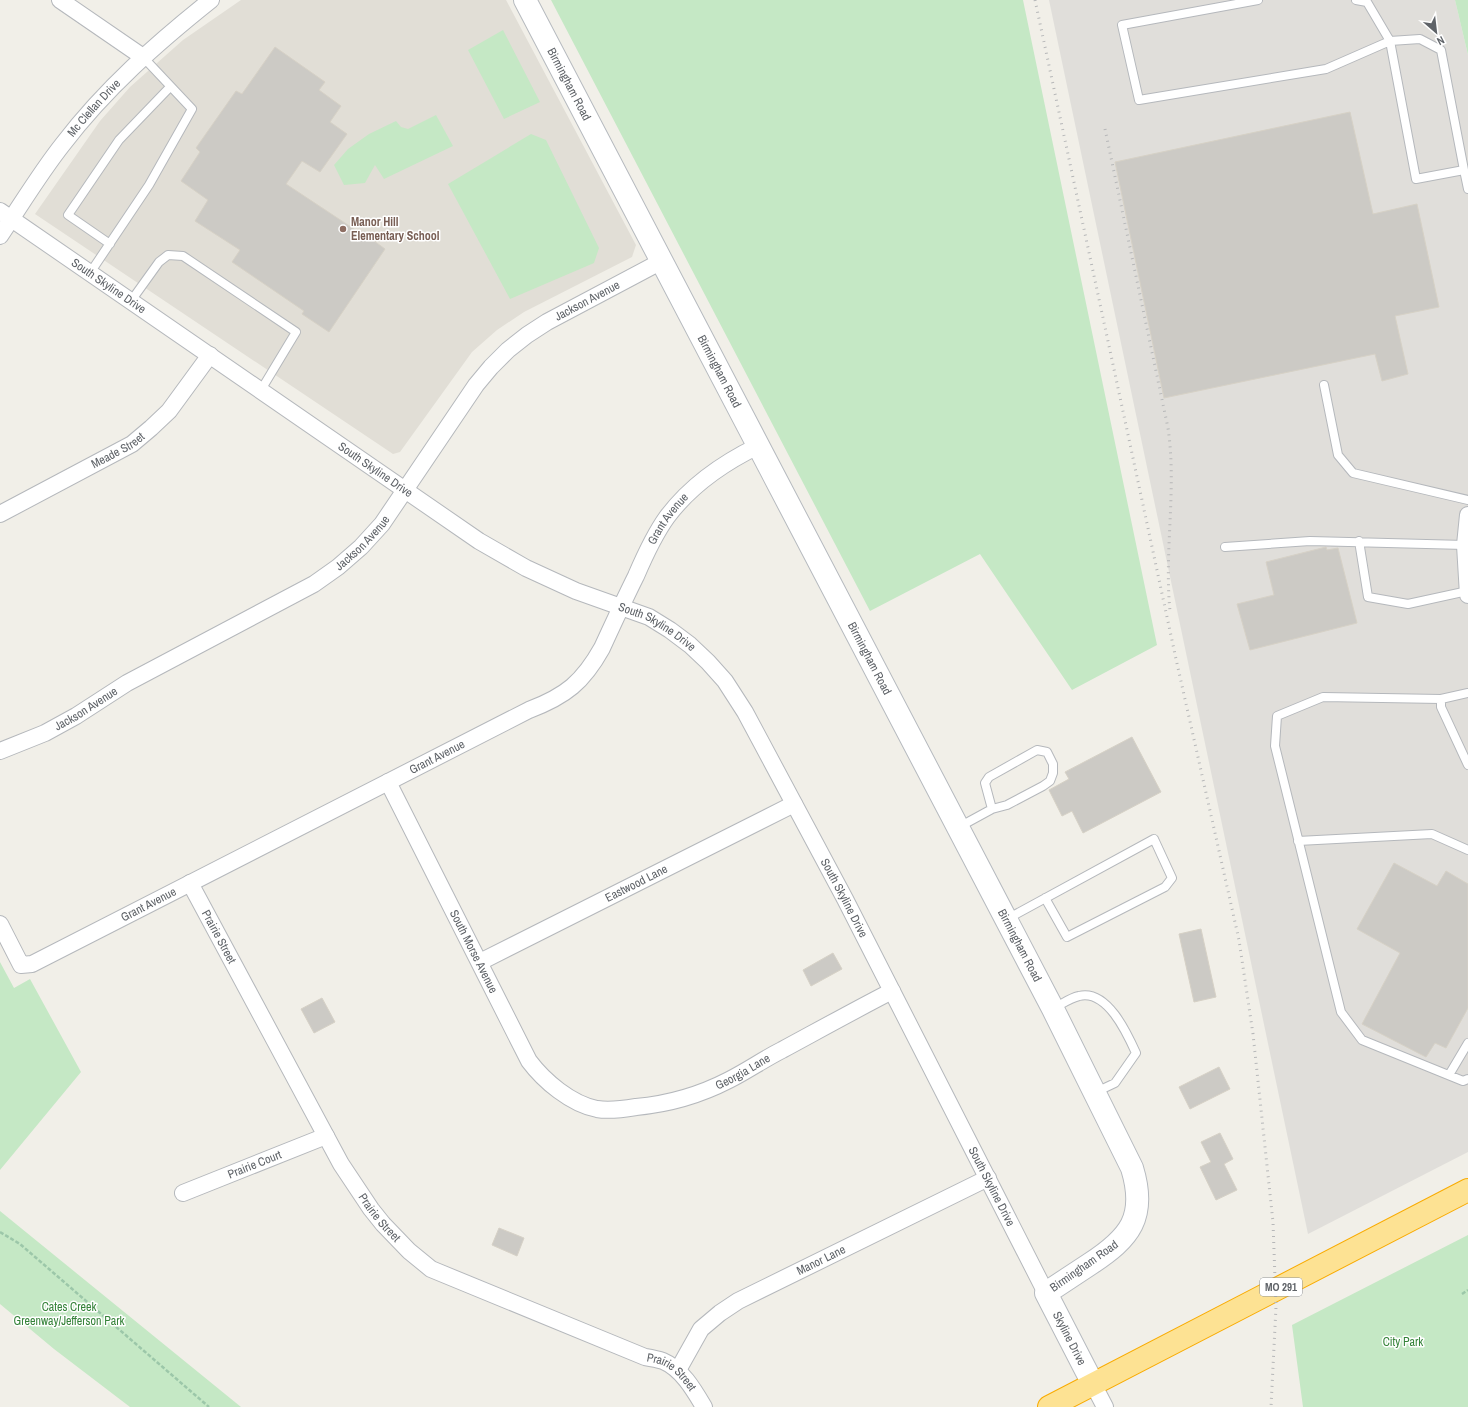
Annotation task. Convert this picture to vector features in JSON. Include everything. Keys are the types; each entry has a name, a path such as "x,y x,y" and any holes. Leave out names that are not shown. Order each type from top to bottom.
{"highway":[{"name":"MO 291","path":"1050,1407 1468,1190"}],"street":[{"path":"60,0 143,57"},
{"name":"Mc Clellan Drive","path":"0,236 6,215 33,186 64,143 96,105 143,57 173,30 211,0"},
{"name":"Birmingham Road","path":"525,0 1053,1008 1132,1168 1137,1185 1138,1200 1129,1231 1116,1245 1046,1293"},
{"name":"South Skyline Drive","path":"6,215 406,489 479,541 526,568 576,591 649,618 670,630 690,645 708,662 725,681 745,712 845,899 1046,1293"},
{"name":"Jackson Avenue","path":"0,751 45,733 76,716 127,683 314,584 338,567 361,547 382,524 476,385 508,350 547,322 662,261"},
{"name":"Meade Street","path":"0,514 132,444 169,411 210,355"},
{"name":"Grant Avenue","path":"0,924 21,965 32,964 529,710 548,703 565,693 580,680 592,665 602,648 653,538 668,516 682,499 699,483 737,456 758,446"},
{"path":"1468,515 1465,545 1468,595"},
{"name":"South Morse Avenue","path":"388,782 529,1060 535,1069 551,1084 568,1097 581,1103"},
{"name":"Eastwood Lane","path":"480,962 794,804"},
{"name":"Prairie Street","path":"190,883 341,1164 371,1210 409,1251 431,1269 645,1357 663,1361 678,1370 704,1407"},
{"name":"Georgia Lane","path":"581,1103 597,1109 624,1109 652,1106 705,1091 730,1080 892,990"},
{"name":"Prairie Court","path":"183,1193 326,1136"},
{"name":"Manor Lane","path":"678,1370 701,1329 720,1313 738,1301 988,1178"},
{"name":"Skyline Drive","path":"1046,1293 1093,1384"},
{"path":"1093,1384 1105,1407"}],"lane":[{"path":"1258,0 1122,24 1139,100 1326,70 1390,41 1420,39 1441,50 1468,189"},
{"path":"1356,0 1367,2 1390,41 1416,179 1464,170"},
{"path":"90,273 150,185 192,109 143,57"},
{"path":"110,244 68,215 119,140 170,86"},
{"path":"131,301 159,262 168,255 183,256 296,332 261,390"},
{"path":"1324,385 1338,455 1353,473 1468,500"},
{"path":"1225,547 1310,540 1359,541 1439,546 1465,545"},
{"path":"1359,541 1368,597 1408,604 1468,591"},
{"path":"1468,692 1441,699 1323,697 1277,716 1275,746 1340,1012 1362,1040 1463,1081 1468,1079"},
{"path":"1441,699 1441,707 1468,765"},
{"path":"958,827 992,809 1007,804 1050,781 1053,773 1053,764 1047,752 1037,750 989,777 985,783 992,809"},
{"path":"1298,841 1432,834 1468,850"},
{"path":"1006,919 1154,839 1172,878 1165,887 1067,937 1045,898"},
{"path":"1053,1008 1079,996 1095,997 1110,1008 1128,1036 1136,1053 1115,1083 1095,1092"},
{"path":"1449,1075 1468,1043"}],"path":[{"path":"0,1232 20,1244 209,1407"},
{"path":"1462,1294 1468,1290"}],"shaded area":[{"name":"Manor Hill Elementary School","path":"241,0 506,0 636,245 632,257 524,312 497,330 472,352 400,452 393,454 35,214 100,121 130,87 183,40"},
{"path":"1049,0 1455,0 1468,55 1468,1152 1308,1234"}],"green space":[{"path":"551,0 1023,0 1157,645 1072,690 980,554 870,611"},
{"path":"1455,0 1468,0 1468,55"},
{"path":"503,30 540,102 504,119 468,50"},
{"path":"436,115 453,146 384,179 375,165 365,183 344,185 334,165 348,149 369,134 396,121 401,127 408,129"},
{"path":"531,134 546,140 599,248 594,263 510,299 448,184"},
{"path":"0,962 14,988 30,979 81,1072 0,1170"},
{"name":"Cates Creek Greenway/Jefferson Park","path":"0,1211 241,1407 130,1407 54,1349 0,1304"},
{"name":"City Park","path":"1468,1235 1468,1407 1303,1407 1292,1325"}],"building":[{"name":"Manor Hill Elementary School","path":"275,47 325,82 319,90 341,106 330,122 347,134 320,172 302,161 286,184 357,231 358,229 385,249 329,332 302,314 304,311 232,262 240,250 195,221 208,200 181,181 200,152 196,148 236,91 242,94"},
{"path":"1350,112 1373,214 1417,204 1439,307 1395,316 1408,374 1382,381 1375,354 1164,398 1115,162"},
{"path":"1326,547 1327,550 1338,548 1357,623 1250,650 1237,604 1274,595 1266,562"},
{"path":"1132,737 1161,792 1083,833 1072,811 1062,816 1049,790 1069,779 1065,772"},
{"path":"1394,863 1437,886 1446,871 1468,884 1468,1008 1446,1048 1435,1043 1426,1057 1362,1024 1400,953 1357,929"},
{"path":"1201,929 1216,997 1194,1002 1179,934"},
{"path":"833,953 842,969 811,986 803,970"},
{"path":"322,998 335,1022 314,1033 301,1009"},
{"path":"1219,1067 1230,1089 1190,1109 1179,1087"},
{"path":"1220,1133 1233,1159 1224,1164 1237,1190 1216,1200 1200,1167 1211,1162 1201,1142"},
{"path":"499,1228 524,1238 517,1256 492,1245"}],"railway":[{"path":"1035,0 1176,659 1239,940 1253,1034 1273,1222 1276,1307 1271,1407"},
{"path":"1105,129 1168,428 1171,474 1168,565 1170,611"}],"place":[{"name":"Manor Hill Elementary School","path":"343,229"}]}
